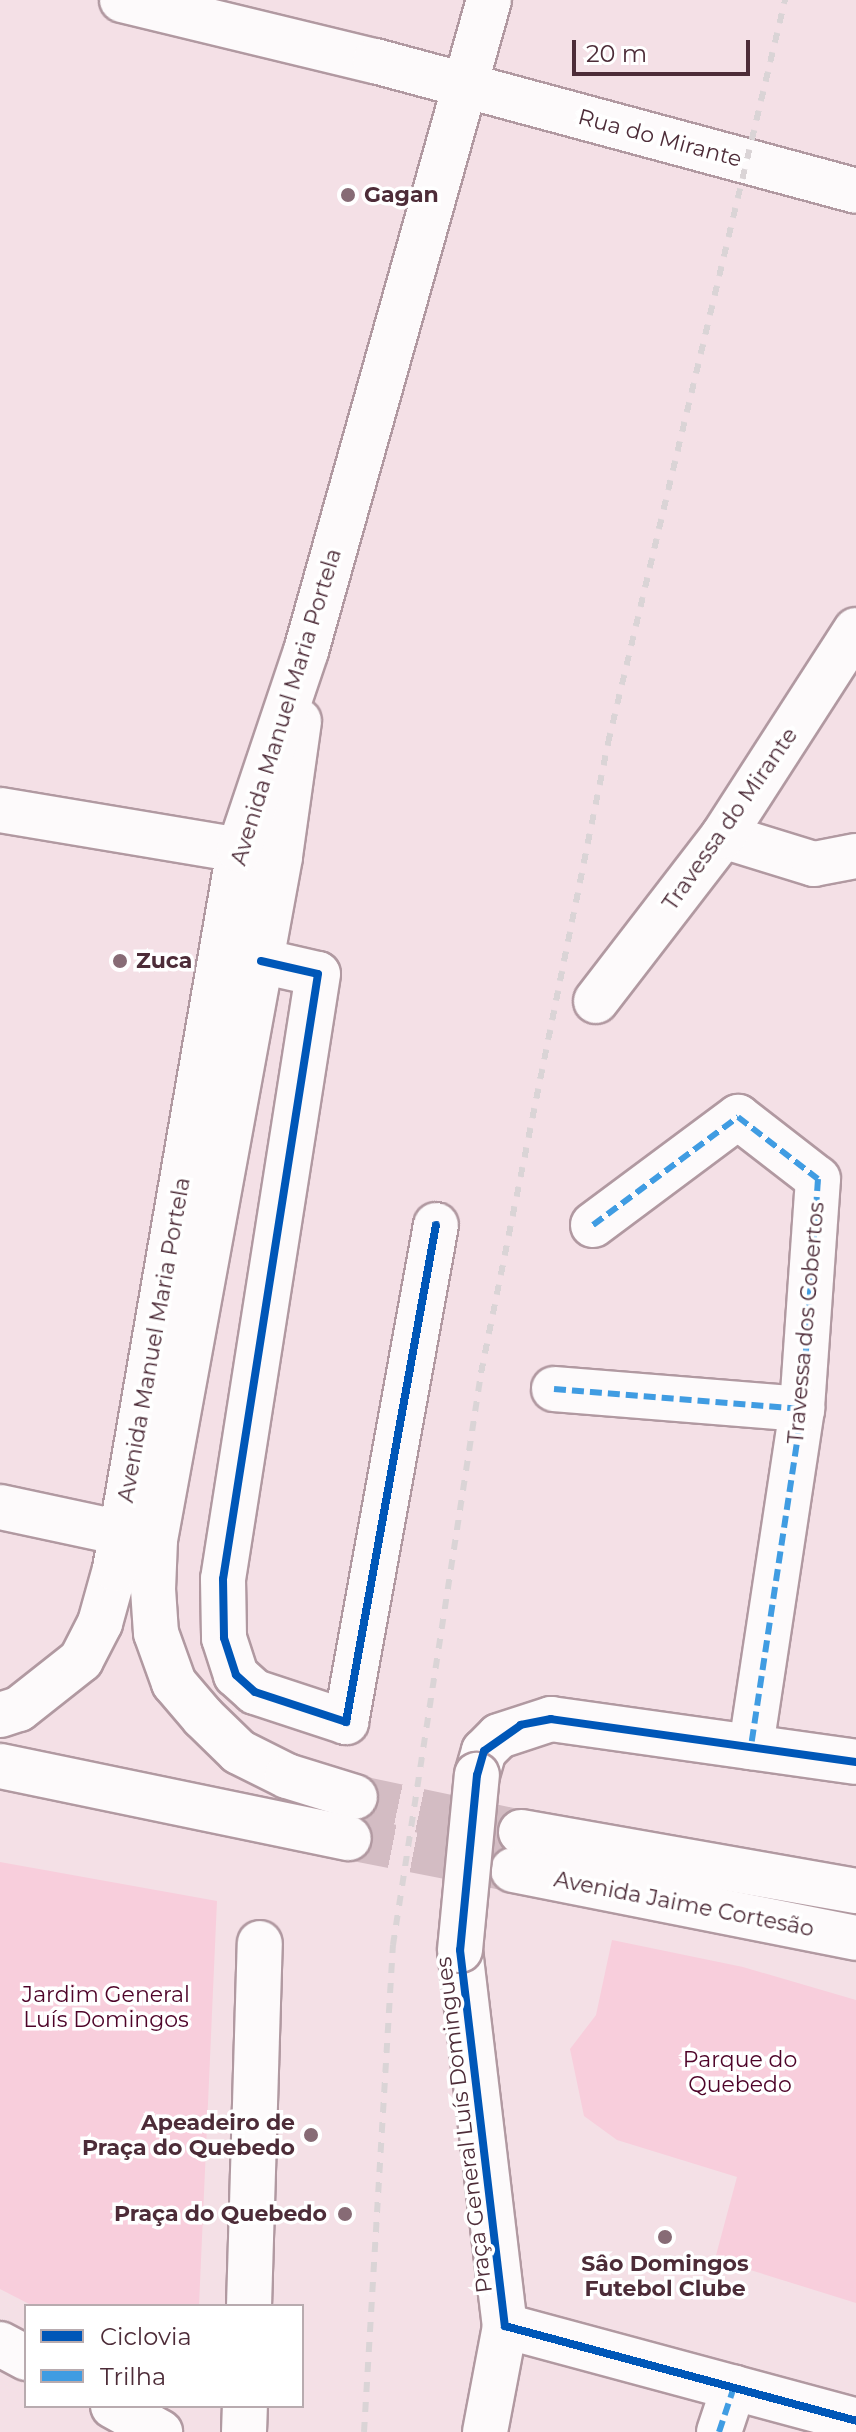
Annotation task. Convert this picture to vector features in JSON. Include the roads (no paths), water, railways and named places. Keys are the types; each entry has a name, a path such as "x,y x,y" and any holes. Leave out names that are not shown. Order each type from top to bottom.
{"street":[{"name":"Rua do Mirante","path":"122,0 465,84 856,191"},
{"name":"Avenida Manuel Maria Portela","path":"0,1715 19,1709 81,1660 100,1623 118,1551 239,850 306,651 489,0"},
{"name":"Travessa do Mirante","path":"596,1001 723,836 856,630"},
{"path":"0,1766 352,1818 287,1776 239,1752 174,1683 156,1633 155,1540 292,784 306,651"},
{"path":"0,810 239,850"},
{"path":"723,836 814,864 856,856"},
{"path":"261,961 318,974 223,1579 224,1638 236,1675 255,1692 346,1722 436,1225"},
{"name":"Travessa dos Cobertos","path":"593,1225 738,1117 818,1179 802,1409 751,1747"},
{"path":"554,1389 802,1409"},
{"path":"0,1507 118,1551"},
{"name":"Praça General Luís Domingues","path":"485,2432 505,2326 460,1950 477,1775 484,1751 499,1736 551,1719 856,1762"},
{"name":"Avenida Jaime Cortesão","path":"856,1891 517,1851 856,1938"},
{"path":"249,2304 260,1943"},
{"path":"505,2326 856,2421"},
{"path":"0,2344 24,2357"},
{"path":"719,2432 734,2387"},
{"path":"117,2408 160,2432"},
{"path":"244,2432 245,2408"}],"tunnel":[{"path":"355,1797 521,1832"},
{"path":"349,1838 504,1868"}],"railway":[{"path":"364,2432 393,1945 481,1373 608,743 785,0"}],"place":[{"name":"Gagan","path":"348,195"},
{"name":"Zuca","path":"120,961"},
{"name":"Apeadeiro de Praça do Quebedo","path":"311,2135"},
{"name":"Praça do Quebedo","path":"345,2214"},
{"name":"Sâo Domingos Futebol Clube","path":"665,2237"}],"park label":[{"name":"Jardim General Luís Domingos","path":"106,2006"},
{"name":"Parque do Quebedo","path":"740,2072"}]}
